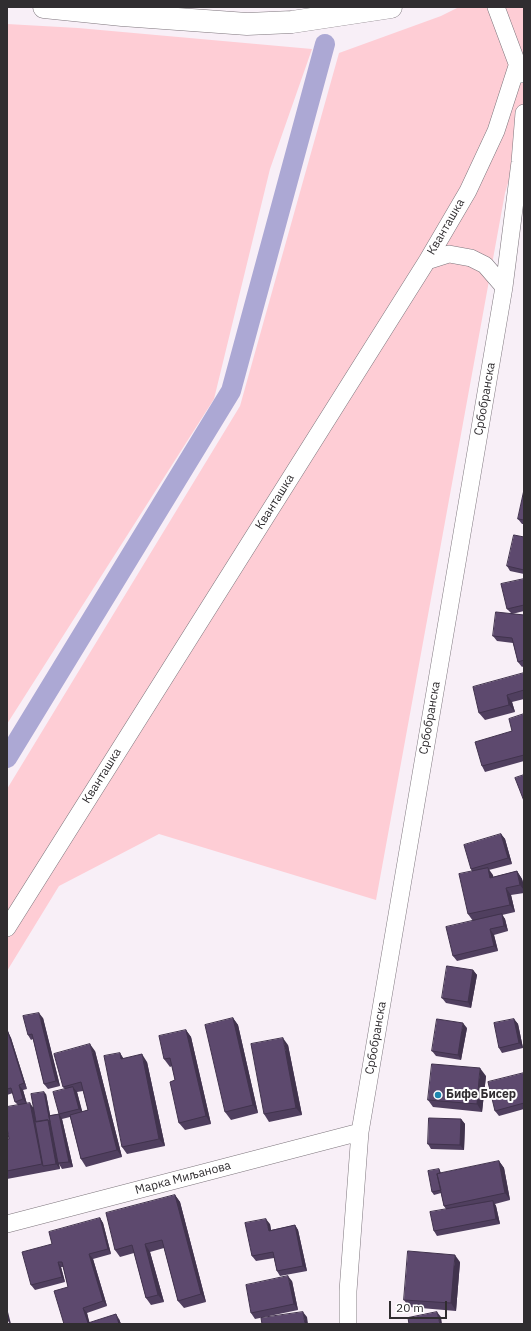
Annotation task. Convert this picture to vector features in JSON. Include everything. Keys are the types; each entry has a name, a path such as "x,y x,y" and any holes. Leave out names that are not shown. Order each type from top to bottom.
{"main road":[{"path":"44,7 122,15 247,24 292,22 390,7"}],"street":[{"path":"496,7 524,83"},
{"name":"Кванташка","path":"7,928 427,261 468,191 496,131 518,64"},
{"name":"Србобранска","path":"348,1324 348,1290 360,1132 504,288 520,162 524,113"},
{"path":"427,261 449,254 471,258 485,265 504,288"},
{"name":"Марка Миљанова","path":"7,1224 360,1132"}],"shaded area":[{"path":"459,7 524,7 524,131 505,193 376,900 159,834 59,886 7,971 7,789 240,406 339,53 441,16"},
{"path":"7,24 78,28 312,49 270,169 214,399 7,724"}],"building":[{"path":"524,490 524,520 518,519"},
{"path":"514,535 524,537 524,570 507,566"},
{"path":"524,579 524,605 507,609 501,584"},
{"path":"496,612 524,615 524,660 518,662 512,638 493,636"},
{"path":"524,673 524,690 507,695 509,705 479,713 473,687"},
{"path":"524,714 524,755 482,766 475,742 512,731 509,719"},
{"path":"524,775 524,801 515,778"},
{"path":"501,834 508,858 471,869 464,845"},
{"path":"488,868 490,878 517,871 520,885 506,888 510,905 468,914 459,874"},
{"path":"502,914 504,926 490,929 494,946 453,956 446,927"},
{"path":"447,966 473,970 468,1002 442,998"},
{"path":"39,1013 56,1081 44,1084 32,1034 28,1035 23,1016"},
{"path":"233,1018 253,1105 225,1112 205,1025"},
{"path":"437,1019 463,1023 458,1055 432,1051"},
{"path":"514,1019 519,1043 499,1048 494,1023"},
{"path":"186,1030 206,1116 179,1123 170,1082 175,1080 170,1058 164,1059 159,1036"},
{"path":"8,1032 24,1083 19,1085 23,1099 15,1102 11,1088 7,1089"},
{"path":"283,1038 296,1108 264,1114 251,1044"},
{"path":"90,1044 117,1150 81,1159 70,1115 88,1110 81,1082 63,1087 54,1054"},
{"path":"120,1053 121,1059 142,1054 159,1139 122,1147 104,1056"},
{"path":"432,1064 480,1068 477,1104 428,1100"},
{"path":"524,1073 524,1103 495,1111 488,1082"},
{"path":"73,1087 79,1109 59,1114 53,1092"},
{"path":"44,1092 50,1122 48,1120 36,1122 31,1094"},
{"path":"30,1103 42,1164 7,1171 7,1139 9,1139 7,1128 7,1107"},
{"path":"59,1114 69,1162 58,1163 49,1116"},
{"path":"429,1118 461,1119 460,1145 428,1144"},
{"path":"48,1120 56,1164 43,1166 35,1122"},
{"path":"499,1161 505,1193 444,1206 437,1174"},
{"path":"439,1169 440,1173 437,1174 441,1190 432,1192 428,1171"},
{"path":"175,1195 201,1294 178,1301 162,1240 145,1244 158,1295 146,1298 132,1245 115,1250 106,1213"},
{"path":"493,1201 496,1219 434,1231 430,1212"},
{"path":"100,1218 108,1249 89,1254 103,1301 83,1308 88,1323 116,1314 119,1324 64,1324 54,1291 68,1287 62,1262 58,1262 62,1277 31,1285 22,1252 52,1244 49,1232"},
{"path":"266,1219 269,1231 295,1225 303,1266 277,1271 273,1252 252,1256 245,1223"},
{"path":"408,1251 455,1255 451,1303 404,1300"},
{"path":"288,1276 294,1304 251,1313 246,1285"},
{"path":"303,1312 305,1324 262,1324 261,1318"},
{"path":"437,1312 440,1324 409,1324 408,1318"}],"waterway":[{"path":"7,758 231,391 325,44"}],"place":[{"name":"Бифе Бисер","path":"438,1095"}]}
